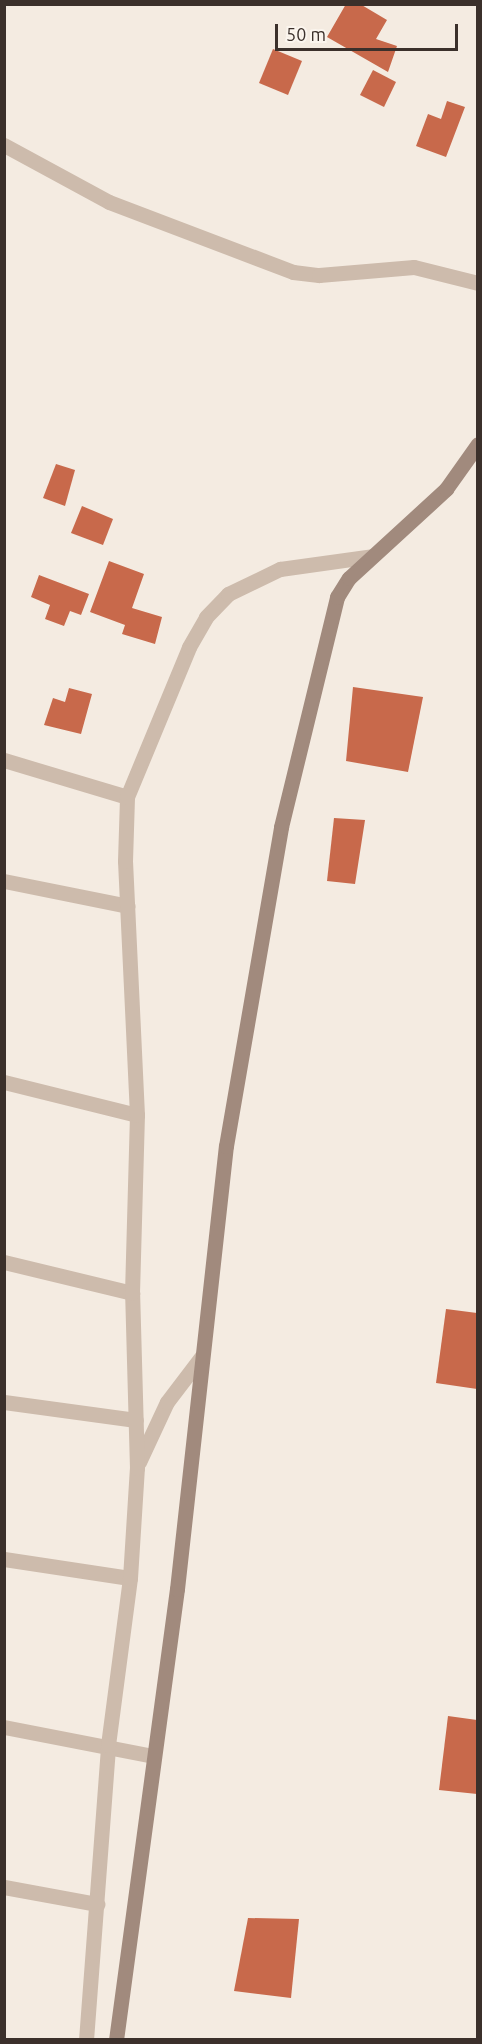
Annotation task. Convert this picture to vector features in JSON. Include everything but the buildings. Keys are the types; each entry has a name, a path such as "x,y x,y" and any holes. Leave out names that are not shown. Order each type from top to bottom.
{"street":[{"path":"4,145 109,202 293,272 319,274 414,267 477,283"},
{"path":"116,2040 177,1589 226,1146 281,827 337,597 372,556 446,489 477,444"},
{"path":"86,2040 108,1745 130,1578 137,1468 132,1293 137,1115 128,906 127,798 189,647 206,617 228,594 280,569 372,556"},
{"path":"4,760 127,798"},
{"path":"4,881 128,906"},
{"path":"4,1082 137,1115"},
{"path":"4,1262 132,1293"},
{"path":"137,1468 167,1402 202,1356"},
{"path":"4,1402 136,1420"},
{"path":"4,1559 130,1578"},
{"path":"4,1727 108,1745 153,1756"},
{"path":"4,1887 97,1904"}]}
